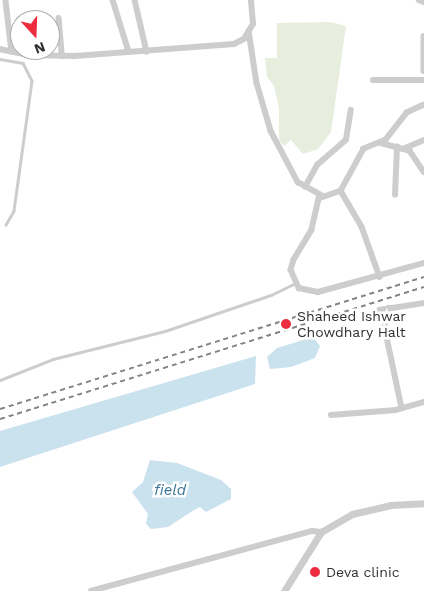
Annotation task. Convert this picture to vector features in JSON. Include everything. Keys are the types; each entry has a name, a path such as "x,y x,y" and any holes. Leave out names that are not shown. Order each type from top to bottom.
{"street":[{"path":"113,0 129,52"},
{"path":"134,0 148,52"},
{"path":"60,31 62,56 148,52 234,44 244,39 255,19 252,0"},
{"path":"419,0 424,2"},
{"path":"6,1 10,35"},
{"path":"250,31 256,83 266,117 293,176 305,188 323,196"},
{"path":"424,36 424,71"},
{"path":"373,80 424,80"},
{"path":"424,105 408,112 388,139 364,149 341,191 323,196 315,204 311,232 292,266 296,283 304,290 318,292 380,277 424,263"},
{"path":"305,188 316,165 346,140 351,110"},
{"path":"400,148 424,140"},
{"path":"381,143 400,148 412,154 424,172"},
{"path":"395,195 400,148"},
{"path":"341,191 362,227 380,277"},
{"path":"379,310 424,303"},
{"path":"389,308 385,328 402,408"},
{"path":"331,415 402,408 424,402"},
{"path":"284,591 321,532 352,514 390,505 424,503"},
{"path":"91,591 312,531 321,532"}],"lane":[{"path":"0,59 23,63 32,81 14,211 6,225"},
{"path":"0,380 53,359 164,331 271,295 296,283"}],"green space":[{"path":"330,22 346,26 331,132 318,149 303,154 291,140 284,146 279,140 279,108 274,86 267,77 265,58 277,58 277,23"}],"water":[{"path":"313,337 320,346 315,358 291,367 270,369 267,357 277,348"},
{"path":"256,356 255,384 0,467 0,431"},
{"name":"field","path":"150,460 177,463 221,480 231,489 231,499 206,512 200,507 168,527 151,529 146,524 148,514 132,492 143,482"}],"railway":[{"path":"0,409 424,277"},
{"path":"0,419 424,287"}],"place":[{"name":"Shaheed Ishwar Chowdhary Halt","path":"286,324"},
{"name":"Deva clinic","path":"315,572"}]}
